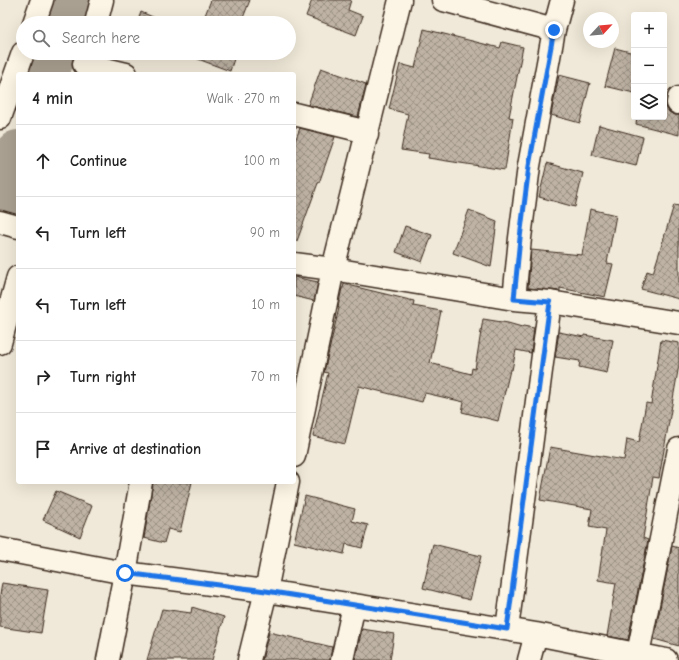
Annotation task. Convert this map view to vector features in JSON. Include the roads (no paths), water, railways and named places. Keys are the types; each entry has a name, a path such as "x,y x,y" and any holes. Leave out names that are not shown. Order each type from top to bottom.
{"street":[{"path":"36,16 42,0"},
{"path":"98,16 102,0"},
{"path":"296,446 333,269 400,0"},
{"path":"443,0 554,30"},
{"path":"514,299 529,166 554,30 562,0"},
{"path":"16,72 21,60"},
{"path":"84,64 118,72"},
{"path":"0,118 16,73"},
{"path":"296,114 363,131 367,135"},
{"path":"0,222 16,226"},
{"path":"296,264 514,299 550,302 679,323"},
{"path":"0,343 16,284"},
{"path":"507,629 550,302"},
{"path":"638,654 679,449"},
{"path":"108,660 141,484"},
{"path":"249,660 266,591 288,484"},
{"path":"0,549 125,573 266,591 507,629 666,660"},
{"path":"342,660 354,605"},
{"path":"529,660 536,634"}],"waterway":[{"path":"66,16 72,0"},
{"path":"47,72 51,60"},
{"path":"4,194 16,159"}]}
